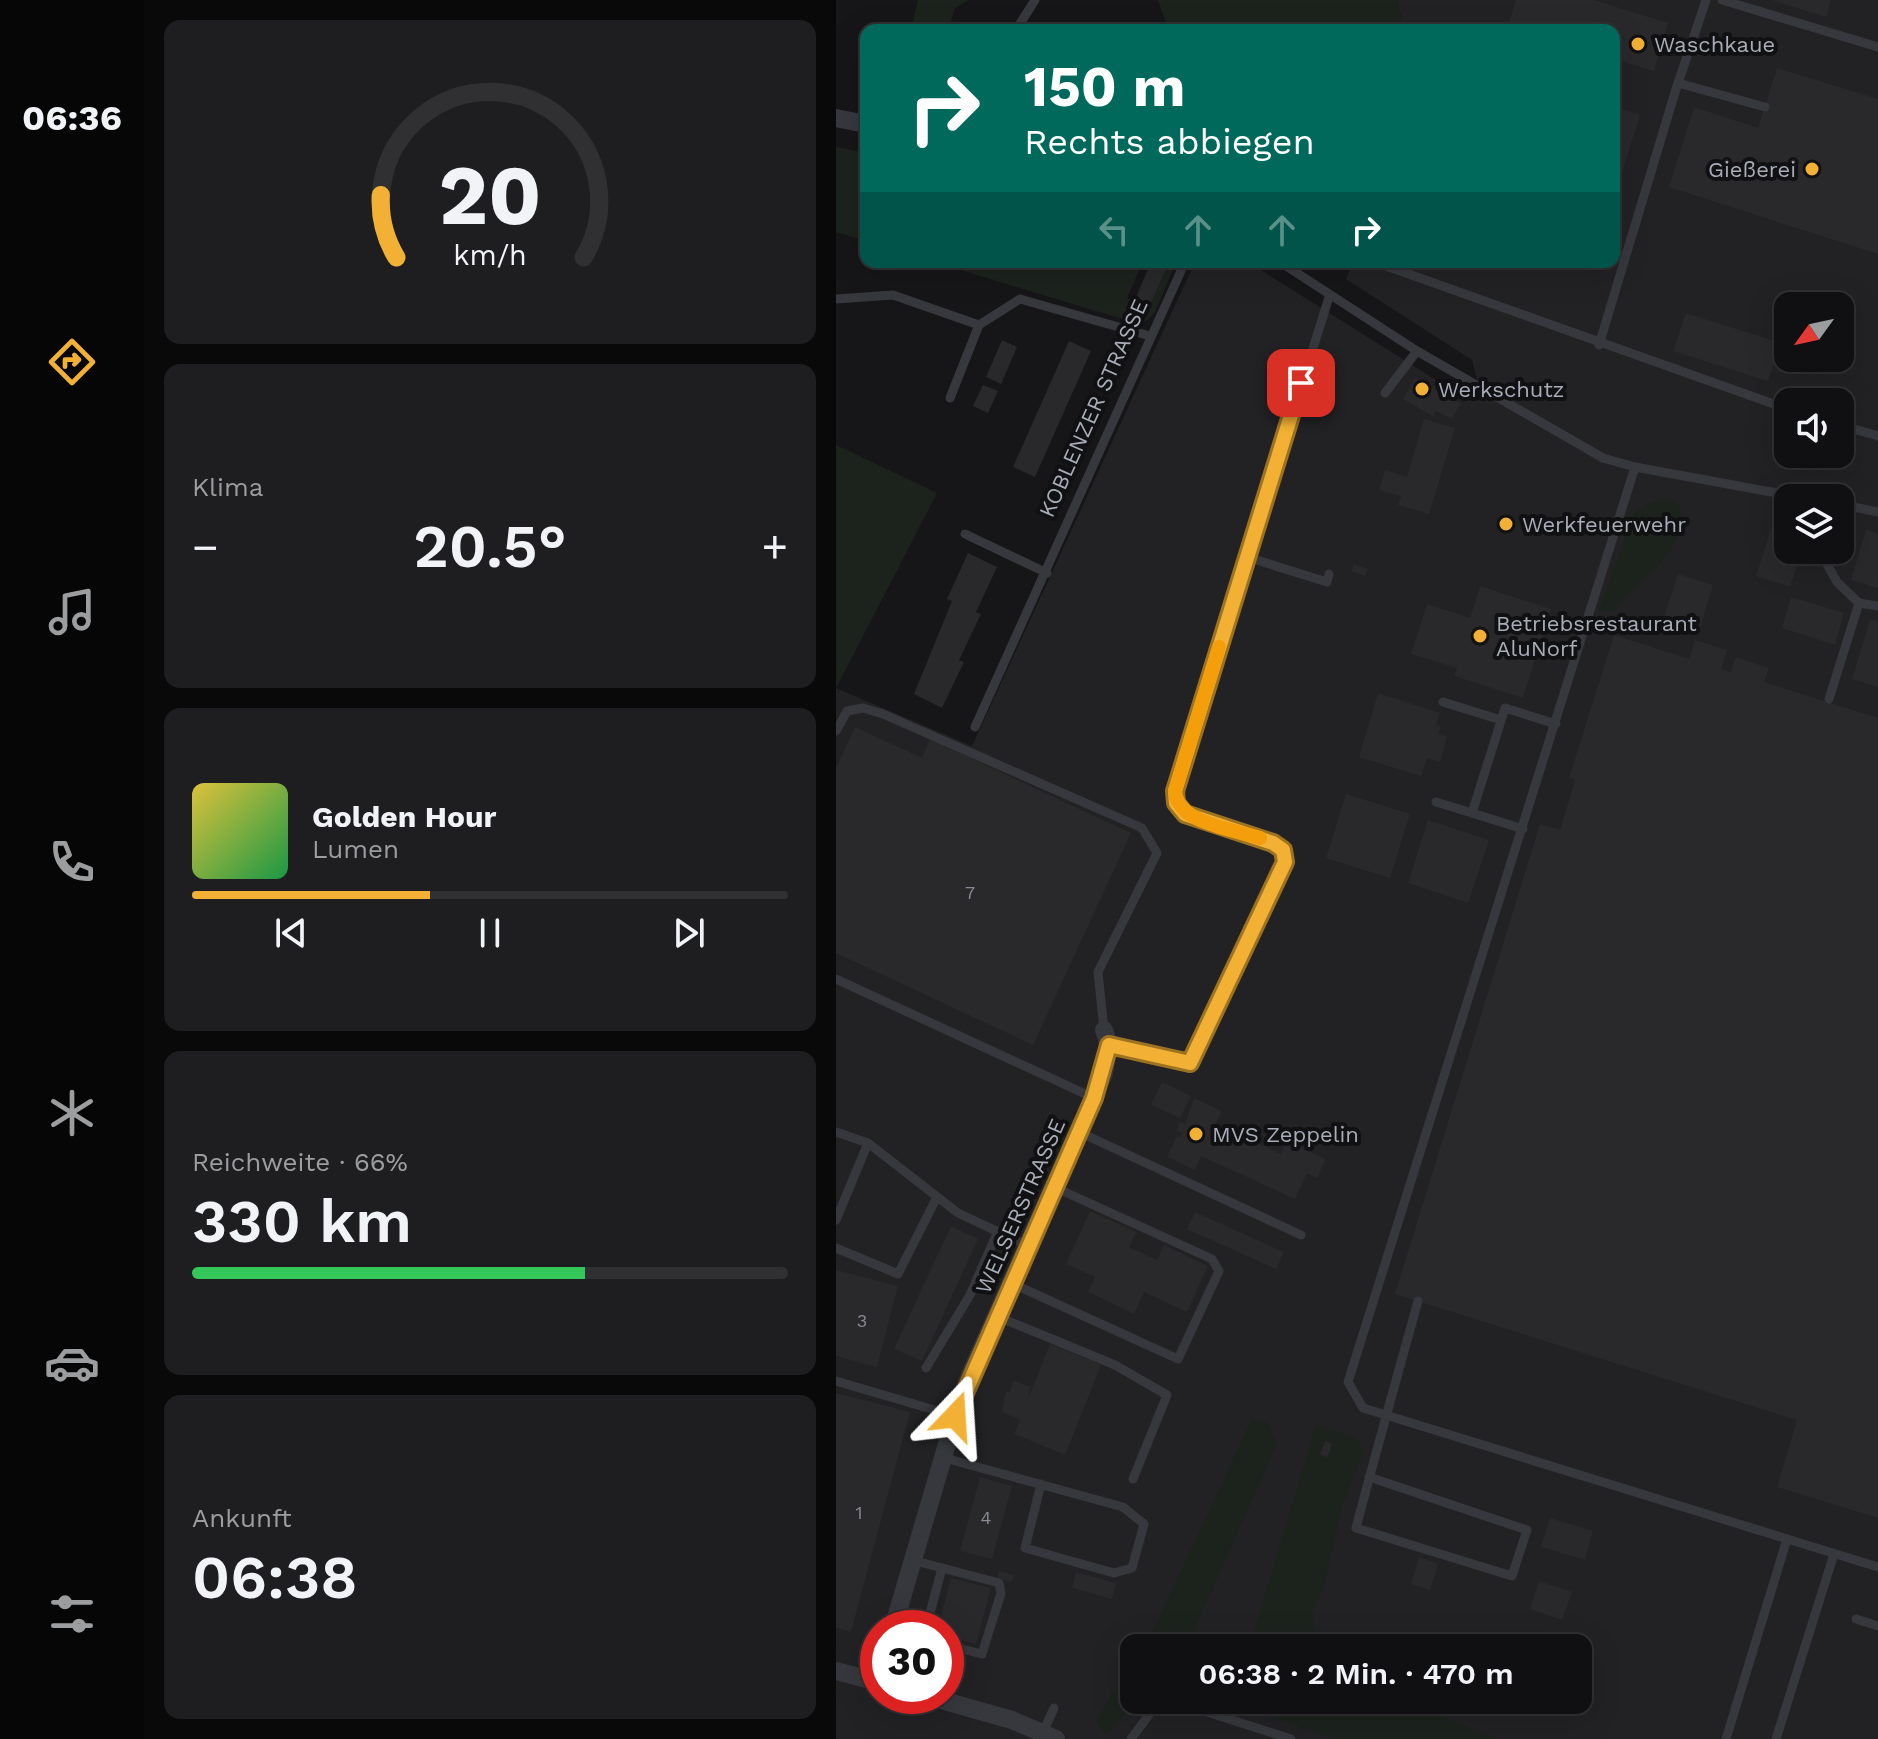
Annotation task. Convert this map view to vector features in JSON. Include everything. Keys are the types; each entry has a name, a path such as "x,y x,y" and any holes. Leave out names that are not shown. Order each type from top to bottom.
{"street":[{"path":"836,118 860,123"},
{"name":"WELSERSTRASSE","path":"898,1610 955,1416 996,1316 1094,1098 1106,1038"},
{"path":"836,1671 860,1677"},
{"path":"964,1708 1050,1736"}],"lane":[{"path":"1020,24 1035,0"},
{"path":"1599,345 1706,0"},
{"path":"1722,0 1878,47"},
{"path":"1678,83 1765,107"},
{"name":"KOBLENZER STRASSE","path":"975,727 1182,268"},
{"path":"1288,268 1417,351 1603,458 1635,467 1774,492"},
{"path":"1391,268 1599,345 1774,404"},
{"path":"836,299 893,295 979,325"},
{"path":"836,731 847,711 863,708 883,714 1142,828 1157,853 1098,972 1106,1038 1194,1065 1273,897 1285,862 1283,850 1273,843 1185,814 1176,803 1175,791 1187,770 1194,726 1213,685 1226,644 1247,557 1329,297"},
{"path":"950,398 979,325 1020,299 1150,336"},
{"path":"1385,393 1417,351"},
{"path":"1854,429 1878,436"},
{"path":"1635,467 1348,1382 1363,1408 1878,1567"},
{"path":"1854,507 1878,512"},
{"path":"965,534 1047,573"},
{"path":"1247,557 1327,582 1329,574"},
{"path":"1827,564 1837,582 1859,603 1878,606"},
{"path":"1829,699 1859,603"},
{"path":"1443,702 1501,720"},
{"path":"1472,813 1505,708 1556,724"},
{"path":"1194,726 1205,729"},
{"path":"1436,802 1523,829"},
{"path":"836,979 1094,1098"},
{"path":"836,1132 868,1143 958,1213 1028,1246"},
{"path":"1079,1132 1301,1235"},
{"path":"836,1220 868,1143"},
{"path":"1011,1283 1178,1359 1219,1271 1212,1259 1054,1187"},
{"path":"836,1248 898,1274 937,1197"},
{"path":"926,1368 970,1295 998,1231"},
{"path":"1369,1477 1527,1530 1512,1576 1356,1528 1369,1477 1418,1301"},
{"path":"996,1316 1115,1365 1167,1395 1133,1479"},
{"path":"836,1381 955,1416"},
{"path":"941,1457 1041,1484 1135,1513 1144,1524 1132,1568 1114,1573 1025,1548 1041,1484"},
{"path":"1726,1739 1787,1539"},
{"path":"1776,1739 1834,1554"},
{"path":"912,1560 999,1583 1001,1593 982,1654 964,1650"},
{"path":"931,1610 942,1568"},
{"path":"1856,1619 1878,1626"},
{"path":"1131,1739 1151,1712 1176,1702 1291,1739"},
{"path":"1050,1736 1054,1708"}],"shaded area":[{"path":"918,0 969,0 955,8 950,24 912,24"},
{"path":"1158,0 1397,0 1403,24 1169,24"},
{"path":"1397,0 1878,0 1878,1739 836,1739 836,688 972,746 1192,268 1258,268 1452,390 1479,388 1472,360 1346,279 1351,268 1620,268 1620,24 1403,24"},
{"path":"836,147 860,152 860,239 836,232"},
{"path":"954,268 1140,268 1127,298 1149,308 1166,268 1173,268 1155,312 1146,321 1132,322"},
{"path":"836,445 937,493 836,688"},
{"path":"1668,499 1680,505 1681,522 1670,551 1615,611 1599,610 1635,511 1656,500"},
{"path":"1252,1419 1268,1423 1277,1444 1192,1634 1152,1634"},
{"path":"1316,1425 1358,1438 1363,1453 1343,1504 1323,1589 1313,1611 1315,1634 1253,1634"},
{"path":"1120,1684 1120,1714 1125,1714 1111,1730 1103,1734 1097,1720"},
{"path":"1263,1714 1435,1714 1497,1739 1335,1739"}],"building":[{"name":"Waschkaue","path":"1516,0 1594,0 1668,23 1654,71 1620,61 1620,24 1509,24"},
{"path":"1772,0 1831,0 1826,17"},
{"path":"1725,34 1767,47 1764,56 1722,43"},
{"name":"Gießerei","path":"1777,68 1878,99 1878,254 1669,187 1694,107 1758,128"},
{"path":"1620,108 1640,115 1620,179"},
{"path":"1148,268 1166,268 1149,308 1134,302"},
{"path":"1686,313 1774,341 1774,363 1768,381 1673,351"},
{"path":"1002,340 1017,347 1001,384 986,377"},
{"path":"1069,341 1091,351 1035,477 1013,467"},
{"name":"Werkschutz","path":"1415,378 1461,403 1452,419 1436,411 1433,416 1403,399"},
{"path":"983,385 998,391 988,413 973,406"},
{"path":"1424,419 1455,428 1429,514 1398,505 1401,496 1379,490 1385,470 1407,477"},
{"path":"1771,529 1774,530 1774,564 1797,564 1790,587 1756,576"},
{"path":"1866,530 1878,534 1878,588 1851,580"},
{"path":"968,553 997,567 976,612 981,614 959,660 964,662 942,708 914,694 952,601 947,599"},
{"path":"1354,564 1368,569 1365,576 1351,571"},
{"path":"1678,574 1713,585 1698,634 1662,623"},
{"name":"Betriebsrestaurant AluNorf","path":"1480,586 1551,609 1523,698 1454,676 1457,668 1411,654 1427,604 1470,618"},
{"path":"1791,597 1844,613 1835,645 1782,628"},
{"path":"1870,620 1878,622 1878,687 1852,679"},
{"path":"1614,635 1689,659 1695,640 1727,650 1721,669 1731,672 1735,657 1769,668 1764,682 1878,718 1878,1518 1777,1487 1797,1420 1395,1294 1540,824 1560,830 1575,780 1569,778"},
{"path":"1378,693 1440,713 1436,725 1441,727 1438,734 1447,737 1440,762 1427,758 1421,776 1359,757"},
{"path":"855,727 922,758 930,739 1131,833 1033,1045 836,953 836,768"},
{"path":"1346,794 1410,814 1390,878 1326,858"},
{"path":"1428,820 1489,840 1468,903 1408,883"},
{"path":"1162,1082 1191,1096 1180,1118 1151,1105"},
{"path":"1194,1098 1222,1111 1216,1124 1281,1154 1286,1141 1326,1159 1317,1178 1307,1173 1295,1199 1201,1156 1195,1170 1167,1157 1177,1136 1180,1137 1182,1133 1176,1130 1180,1122 1185,1124"},
{"path":"1090,1211 1136,1232 1129,1247 1157,1260 1164,1245 1208,1266 1187,1312 1144,1292 1134,1314 1088,1292 1095,1277 1066,1264"},
{"path":"1195,1212 1284,1252 1276,1269 1187,1229"},
{"path":"951,1226 978,1239 922,1361 894,1349"},
{"path":"836,1270 898,1286 877,1367 836,1356"},
{"path":"1050,1344 1101,1365 1065,1455 1014,1434 1020,1420 1002,1412 1006,1391 1010,1392 1014,1381 1030,1387 1028,1399"},
{"path":"836,1393 910,1412 851,1632 836,1628"},
{"path":"1325,1441 1332,1444 1328,1457 1320,1455"},
{"path":"980,1477 1012,1486 992,1559 960,1551"},
{"path":"1550,1518 1593,1531 1585,1560 1541,1547"},
{"path":"1419,1557 1438,1564 1430,1590 1411,1584"},
{"path":"999,1571 1014,1575 1012,1582 997,1578"},
{"path":"1076,1572 1116,1583 1112,1599 1072,1588"},
{"path":"951,1578 991,1588 976,1644 964,1641 964,1610 943,1610"},
{"path":"1539,1581 1572,1592 1562,1620 1530,1609"}],"slow traffic":[{"path":"1219,647 1175,791 1176,803 1185,814 1260,838"}],"place":[{"name":"Waschkaue","path":"1638,44"},
{"name":"Gießerei","path":"1812,169"},
{"name":"Werkschutz","path":"1422,389"},
{"name":"Werkfeuerwehr","path":"1506,524"},
{"name":"Betriebsrestaurant AluNorf","path":"1480,636"},
{"name":"MVS Zeppelin","path":"1196,1134"}],"route":[{"path":"955,1416 962,1393 1094,1098 1104,1073 1109,1045 1190,1063 1285,862 1283,850 1273,843 1185,814 1176,803 1175,791 1301,383"}]}
